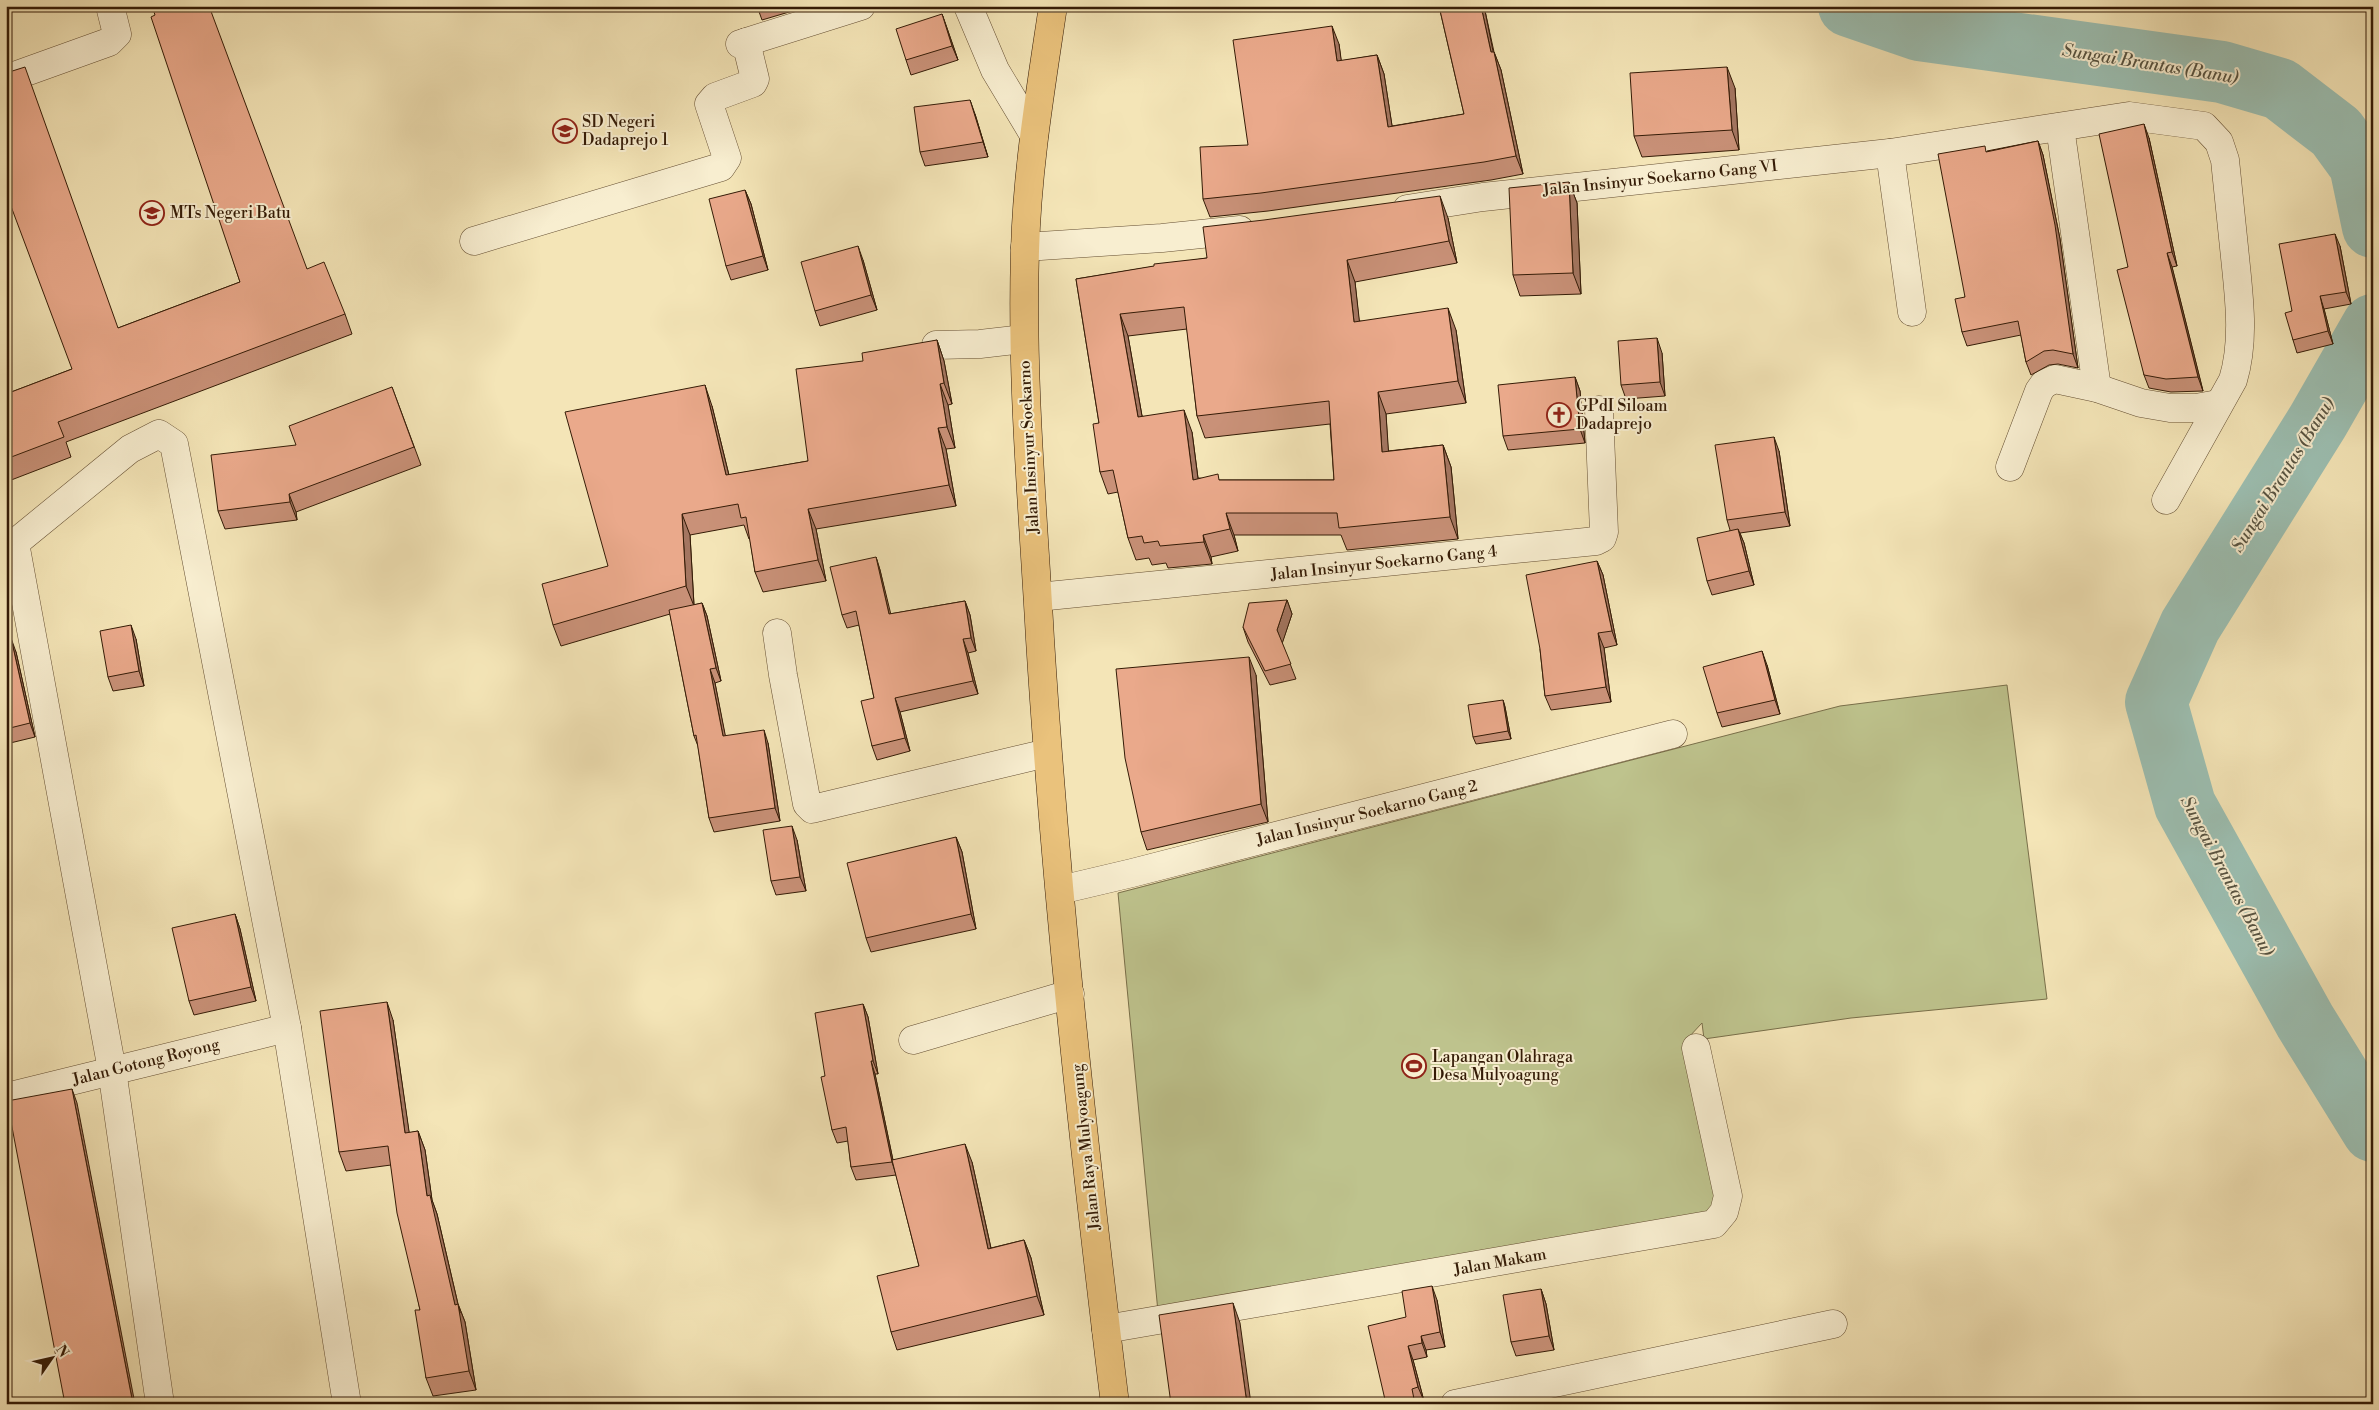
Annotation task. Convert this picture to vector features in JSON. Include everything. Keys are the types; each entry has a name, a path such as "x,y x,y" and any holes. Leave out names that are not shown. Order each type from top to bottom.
{"main road":[{"name":"Jalan Insinyur Soekarno","path":"1053,6 1034,135 1025,247 1024,339 1047,754 1060,890"},
{"name":"Jalan Raya Mulyoagung","path":"1060,890 1114,1404"}],"street":[{"path":"6,79 109,42 117,34 110,6"},
{"path":"474,241 720,167 727,158 709,104 715,97 753,83 755,79 743,43 860,6"},
{"path":"968,6 996,70 1034,135"},
{"name":"Jalan Insinyur Soekarno Gang VI","path":"1384,212 1484,198 1890,152 2129,116 2204,126 2219,142 2225,160 2239,294 2240,326 2237,368 2233,380 2218,404"},
{"path":"2060,127 2097,388"},
{"path":"1890,152 1912,312"},
{"path":"1025,247 1162,238 1260,228"},
{"path":"936,345 980,344 1024,339"},
{"path":"2010,467 2039,390 2044,384 2055,379 2097,388 2140,404 2170,408 2196,408 2218,404"},
{"path":"2166,500 2218,404"},
{"name":"Jalan Insinyur Soekarno Gang 4","path":"1038,597 1596,541 1602,538 1604,532 1599,410"},
{"path":"160,1404 112,1070 11,546 130,449 159,434 174,444 287,1028 347,1404"},
{"path":"778,633 783,675 807,804 812,809 1047,754"},
{"name":"Jalan Insinyur Soekarno Gang 2","path":"1060,890 1673,734"},
{"path":"913,1040 1070,994"},
{"name":"Jalan Gotong Royong","path":"6,1097 287,1028"},
{"name":"Jalan Makam","path":"1106,1329 1714,1224 1724,1212 1728,1196 1696,1048"},
{"path":"1455,1404 1833,1324"}],"green space":[{"path":"2007,685 2047,999 1851,1018 1704,1039 1702,1023 1688,1038 1716,1202 1710,1216 1158,1312 1118,893 1840,706"}],"building":[{"path":"152,6 209,6 307,269 324,262 345,314 58,422 64,437 6,459 6,394 72,369 6,193 6,73 25,67 118,328 240,282 151,17 155,15"},
{"path":"1439,6 1481,6 1491,52 1494,52 1516,156 1261,193 1203,199 1200,147 1248,145 1233,40 1332,26 1337,61 1377,55 1388,127 1464,114"},
{"path":"942,14 952,46 906,60 896,29"},
{"path":"1727,67 1732,130 1634,136 1630,73"},
{"path":"970,100 983,142 920,152 914,107"},
{"path":"2144,124 2172,252 2167,253 2198,377 2166,379 2144,375 2117,270 2128,267 2099,134"},
{"path":"2038,141 2055,225 2073,354 2053,350 2044,351 2026,362 2018,321 1962,332 1955,299 1965,297 1938,154 1985,146 1986,152"},
{"path":"1569,182 1573,273 1513,275 1509,188"},
{"path":"745,190 763,256 726,266 709,199"},
{"path":"1440,196 1449,241 1347,260 1354,322 1448,308 1458,381 1378,392 1382,452 1443,445 1450,517 1339,528 1337,513 1226,513 1230,529 1203,535 1204,542 1160,546 1158,541 1144,543 1142,536 1128,538 1113,470 1100,472 1093,424 1099,423 1076,279 1154,266 1154,264 1207,258 1203,227","holes":["1184,307 1197,416 1329,401 1334,480 1219,480 1218,474 1193,480 1184,410 1138,417 1120,314"]},
{"path":"2335,234 2346,292 2320,296 2328,331 2293,340 2285,313 2292,311 2279,244"},
{"path":"858,246 871,295 815,311 801,262"},
{"path":"1657,338 1660,382 1621,385 1618,341"},
{"path":"937,340 944,383 940,384 947,427 938,428 949,485 808,509 818,560 755,572 746,517 741,518 738,504 682,514 686,586 553,625 542,584 608,566 565,412 705,385 726,475 808,461 796,369 863,361 862,353"},
{"path":"1575,377 1580,429 1503,436 1498,385"},
{"path":"392,387 414,447 289,494 290,502 218,511 211,455 296,445 289,426"},
{"path":"1774,437 1785,512 1727,520 1715,445"},
{"path":"1738,529 1749,571 1707,581 1697,538"},
{"path":"876,557 889,614 965,601 971,638 963,639 973,681 895,698 905,738 872,746 861,701 874,698 856,611 842,615 830,567"},
{"path":"1597,561 1612,631 1598,633 1606,687 1545,696 1540,649 1526,575"},
{"path":"1287,600 1277,630 1291,664 1265,671 1243,627 1249,603"},
{"path":"702,603 716,668 710,669 723,736 764,730 775,808 709,818 696,735 694,736 669,610"},
{"path":"131,625 139,671 108,677 100,631"},
{"path":"11,638 30,723 6,729 6,639"},
{"path":"1762,651 1775,700 1717,713 1703,667"},
{"path":"1249,657 1261,804 1141,832 1125,758 1116,669"},
{"path":"1503,700 1508,731 1473,737 1468,705"},
{"path":"792,826 800,877 771,881 763,830"},
{"path":"956,837 971,914 866,938 847,863"},
{"path":"235,914 251,987 189,1001 172,928"},
{"path":"387,1002 405,1133 418,1131 427,1196 430,1195 455,1305 458,1304 469,1371 426,1378 415,1310 420,1310 397,1213 388,1146 339,1152 320,1011"},
{"path":"863,1004 873,1061 871,1061 892,1162 851,1167 846,1127 832,1130 821,1077 825,1076 815,1013"},
{"path":"72,1089 133,1404 65,1404 7,1101"},
{"path":"965,1144 988,1249 1024,1240 1037,1296 891,1332 877,1276 919,1266 892,1160"},
{"path":"1432,1286 1440,1332 1421,1336 1422,1343 1408,1346 1418,1387 1412,1389 1415,1404 1386,1404 1368,1326 1406,1317 1402,1291"},
{"path":"1541,1289 1549,1336 1511,1342 1503,1295"},
{"path":"1233,1303 1247,1404 1171,1404 1159,1315"}],"waterway":[{"name":"Sungai Brantas (Banu)","path":"1849,6 1919,30 2222,72 2280,89 2336,132 2360,165 2373,227"},
{"name":"Sungai Brantas (Banu)","path":"2373,325 2318,421 2190,626 2156,702 2185,805 2305,1021 2373,1131"}],"place":[{"name":"SD Negeri Dadaprejo 1","path":"565,131"},
{"name":"MTs Negeri Batu","path":"152,213"},
{"name":"GPdI Siloam Dadaprejo","path":"1559,415"},
{"name":"Lapangan Olahraga Desa Mulyoagung","path":"1414,1066"}]}
